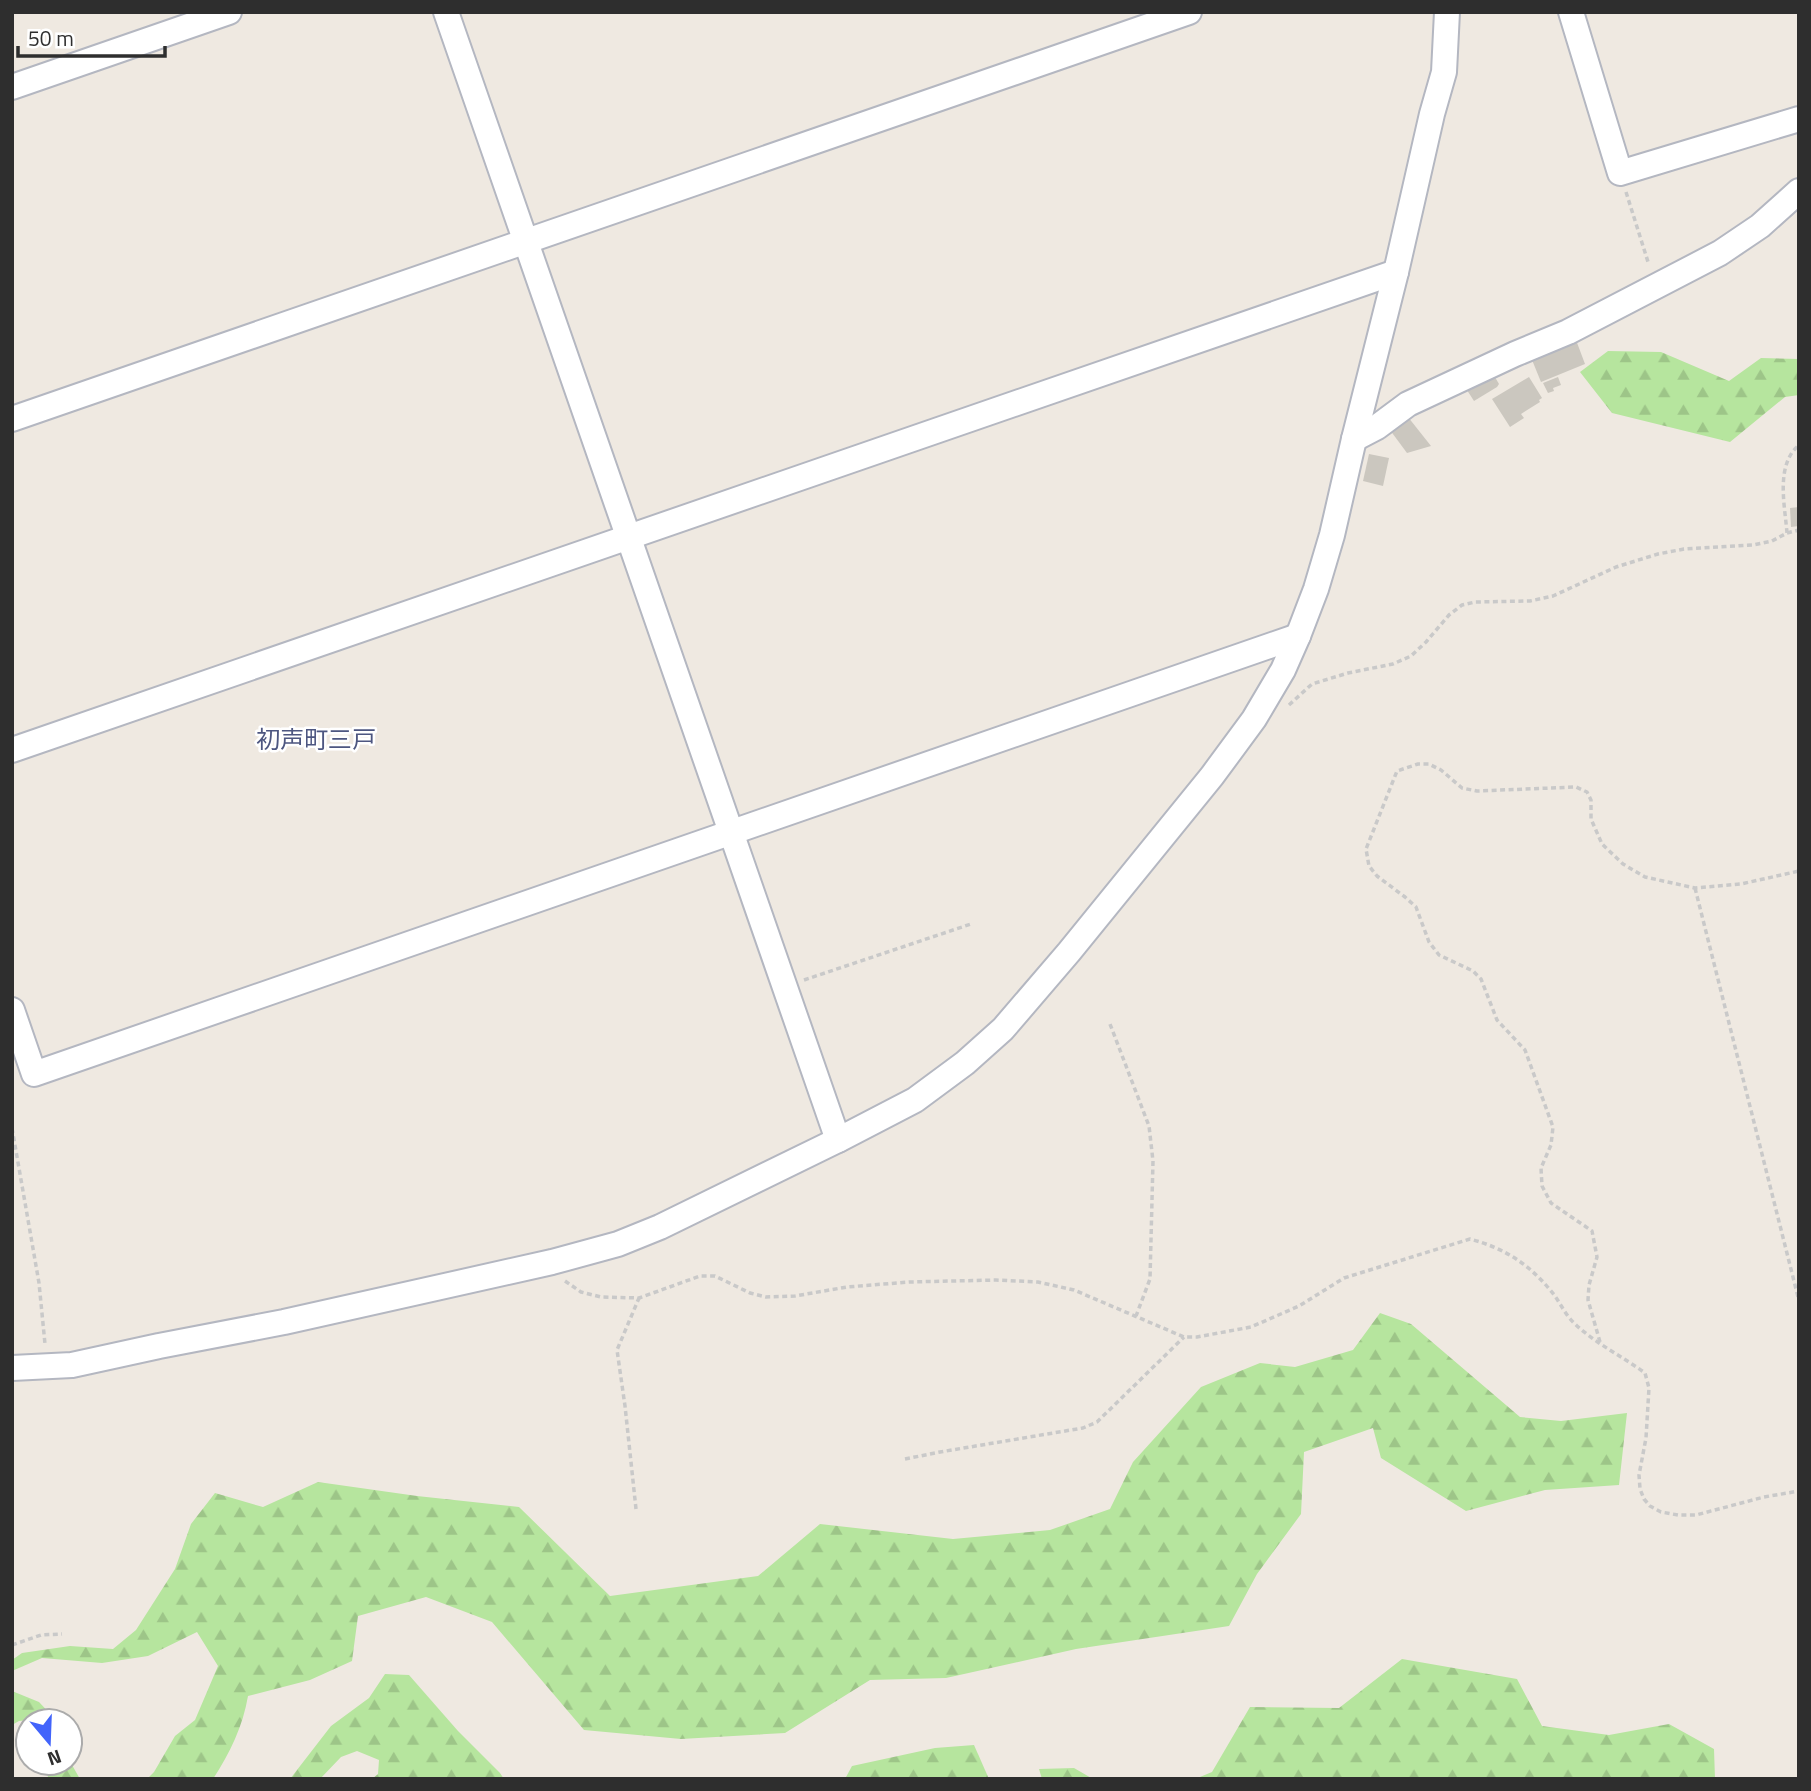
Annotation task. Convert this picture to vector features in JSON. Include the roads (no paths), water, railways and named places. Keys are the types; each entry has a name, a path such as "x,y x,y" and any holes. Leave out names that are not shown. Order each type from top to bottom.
{"street":[{"path":"12,87 229,12"},
{"path":"446,12 838,1140"},
{"path":"12,419 1189,12"},
{"path":"12,1368 72,1365 284,1322 552,1262 618,1244 660,1227 915,1100 965,1063 1003,1029 1069,952 1219,766 1254,719 1283,670 1298,636 1332,536 1444,72 1447,12"},
{"path":"1571,12 1620,173 1799,120"},
{"path":"1354,439 1377,427 1408,404 1568,332 1720,253 1760,226 1799,191"},
{"path":"12,750 1396,272"},
{"path":"12,1010 34,1074 1298,636"}],"district":[{"name":"初声町三戸","path":"316,740"}]}
